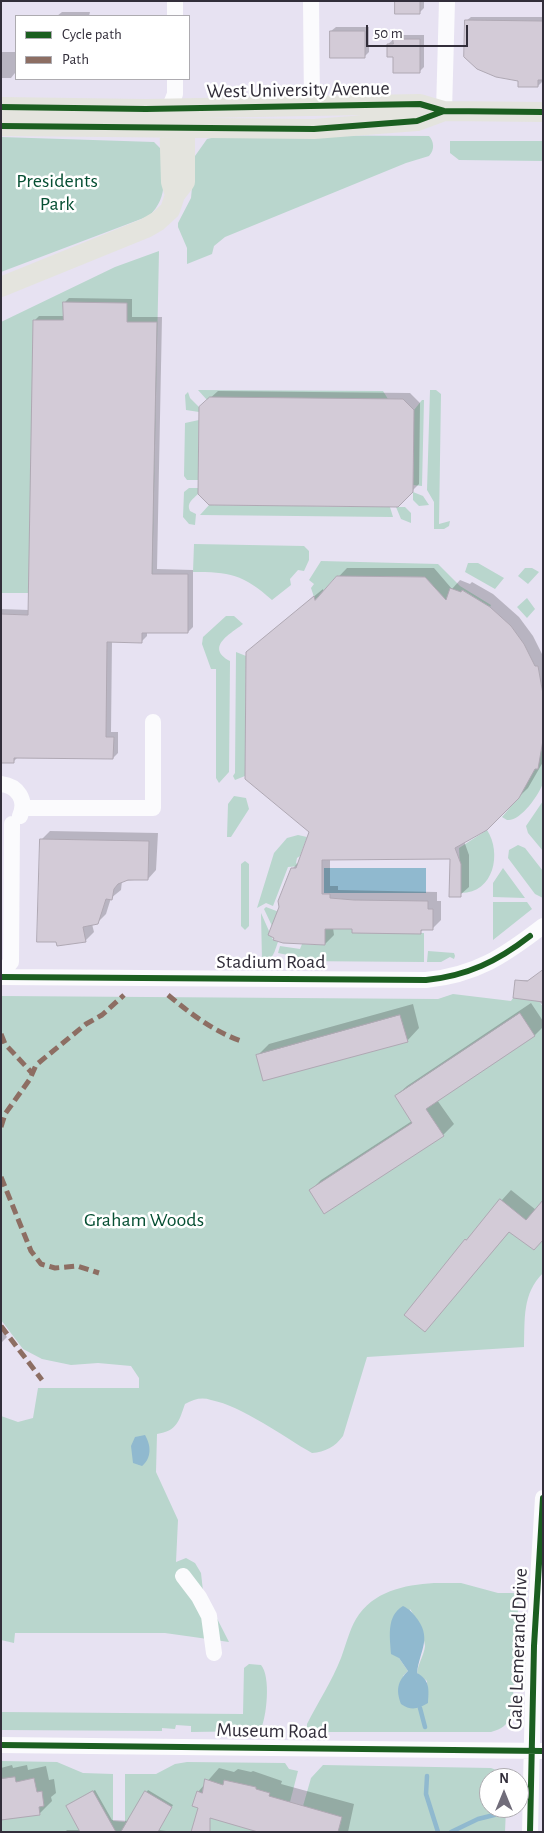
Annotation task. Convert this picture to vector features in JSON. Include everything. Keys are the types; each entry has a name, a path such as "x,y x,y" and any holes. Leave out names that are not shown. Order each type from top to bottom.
{"main road":[{"name":"West University Avenue","path":"1,108 420,104 444,111 543,112"},
{"name":"West University Avenue","path":"1,126 176,107 314,129 417,121 444,111"},
{"path":"1,287 152,225 170,210 175,195 171,182 176,107"}],"street":[{"path":"175,1 175,15"},
{"path":"311,1 312,106"},
{"path":"444,111 447,1"},
{"path":"23,808 153,808 153,722"},
{"path":"1,784 16,789 23,801 23,808 17,820 6,824 10,962 1,975"},
{"name":"Stadium Road","path":"1,975 441,979 475,970 491,963 509,953 543,926"},
{"name":"Gale Lemerand Drive","path":"530,1832 537,1750 534,1646 543,1498"},
{"path":"183,1576 199,1597 209,1616 214,1653"},
{"name":"Museum Road","path":"1,1745 537,1750"}],"green space":[{"path":"225,135 429,136 433,146 429,156 406,163 225,237 214,246 212,254 187,264 187,248 178,223 191,198 195,156 207,139"},
{"name":"Presidents Park","path":"1,137 154,142 161,149 163,193 156,208 149,216 1,272"},
{"path":"450,141 543,141 543,161 459,160 450,153"},
{"path":"159,251 152,589 29,588 28,593 1,593 1,322 115,267"},
{"path":"198,390 383,391 388,399 207,400"},
{"path":"430,390 436,390 441,394 439,524 450,521 449,526 444,529 434,529 434,502 427,490"},
{"path":"188,392 190,398 199,407 199,412 186,410 185,395"},
{"path":"424,400 422,486 413,485 414,410"},
{"path":"199,420 198,480 187,480 184,476 185,423"},
{"path":"189,488 198,488 198,494 189,506 190,511 196,514 195,525 189,524 183,517 184,492"},
{"path":"413,492 423,496 429,505 419,506 413,500"},
{"path":"209,505 390,507 393,517 200,515"},
{"path":"396,507 405,507 411,513 411,523 401,519"},
{"path":"194,544 304,546 309,551 309,560 304,571 298,570 290,579 291,585 272,600 262,591 235,576 193,572"},
{"path":"321,561 438,564 460,586 491,605 490,607 463,590 451,602 450,589 446,600 425,577 337,576 315,600 311,588 314,584 309,580"},
{"path":"468,563 478,563 504,578 495,589 465,572"},
{"path":"525,568 532,568 539,572 528,584 518,576"},
{"path":"527,598 535,609 527,618 517,607"},
{"path":"226,616 234,616 243,624 227,636 220,646 223,656 230,661 229,772 219,783 216,778 216,669 211,669 202,644 203,637"},
{"path":"236,652 246,656 245,776 235,780 233,776 235,773"},
{"path":"541,748 544,770 541,788 533,801 518,817 507,820 502,817 525,785"},
{"path":"234,796 246,798 249,809 231,837 227,837 228,804"},
{"path":"543,801 543,851 528,833 526,826"},
{"path":"487,830 492,839 494,850 492,870 488,879 481,886 472,891 461,893 459,848"},
{"path":"298,835 307,837 300,856 297,858 296,863 300,866 288,867 273,906 266,903 257,908 274,853 287,838"},
{"path":"518,845 525,848 543,871 543,898 535,894 508,858 509,850"},
{"path":"245,861 249,864 249,926 245,930 241,926 241,864"},
{"path":"503,868 525,898 493,897 493,883"},
{"path":"493,902 527,902 532,909 493,940"},
{"path":"266,907 279,912 272,926 264,909"},
{"path":"261,913 273,940 278,942 271,957 262,961"},
{"path":"325,914 352,929 352,933 424,933 424,962 294,961 293,956 278,953 280,946 300,949 302,944 325,945"},
{"path":"428,951 454,953 455,956 454,959 450,957 441,962 427,962"},
{"name":"Graham Woods","path":"453,994 511,1001 513,998 539,1001 543,1007 543,1273 531,1289 528,1298 524,1347 367,1357 343,1436 333,1446 312,1453 249,1415 223,1403 201,1399 185,1404 179,1420 173,1428 164,1433 157,1434 156,1472 178,1520 176,1562 186,1558 195,1563 201,1573 203,1591 229,1642 165,1633 15,1633 14,1643 1,1640 1,1416 18,1422 33,1418 38,1388 139,1388 139,1378 131,1366 98,1363 71,1365 42,1359 23,1349 1,1320 1,996 438,999"},
{"path":"434,1583 461,1583 498,1593 519,1593 512,1715 504,1726 491,1732 307,1732 307,1724 337,1667 349,1633 363,1609 390,1591","holes":["410,1609 425,1642 417,1673 427,1681 428,1703 403,1676 408,1671 399,1658"]},
{"path":"249,1664 261,1665 266,1678 265,1717 260,1731 191,1732 191,1726 176,1725 175,1729 162,1728 162,1731 1,1730 1,1712 243,1714 244,1668"},
{"path":"1,1761 57,1762 83,1773 113,1774 113,1821 125,1822 125,1774 156,1774 175,1764 187,1762 285,1763 289,1769 298,1771 290,1802 303,1806 311,1778 323,1765 491,1768 479,1768 479,1818 506,1818 505,1832 1,1832"}],"water":[{"path":"324,868 426,868 426,893 324,893"},
{"path":"145,1435 150,1451 148,1459 142,1466 133,1463 131,1446 135,1437"},
{"path":"403,1606 415,1616 424,1637 417,1673 428,1685 428,1703 414,1708 408,1708 401,1704 398,1686 408,1671 399,1658 391,1654 391,1621"}],"building":[{"path":"395,1 420,1 420,14 395,14"},
{"path":"465,20 543,21 543,80 538,80 538,87 518,87 518,81 496,77 477,69 464,57"},
{"path":"330,31 365,31 365,58 330,58"},
{"path":"393,39 420,39 420,73 393,73 393,57 387,57 387,44 393,44"},
{"path":"63,302 127,303 127,322 157,322 152,574 188,574 188,633 142,633 142,643 107,642 106,737 114,737 113,759 14,758 14,763 1,763 1,614 28,615 33,320 63,320"},
{"path":"210,397 403,399 414,410 413,492 398,507 209,505 198,494 199,407"},
{"path":"337,576 425,577 446,600 450,588 461,592 462,590 490,607 511,626 524,644 535,666 538,666 543,694 543,740 538,769 535,769 519,798 487,830 455,848 461,864 461,897 449,897 450,859 322,860 322,894 330,894 330,898 354,900 428,901 428,909 433,909 433,930 421,930 421,934 352,933 352,929 325,929 325,945 283,943 273,940 274,938 268,935 279,907 278,901 291,868 296,868 309,832 245,779 246,652 314,596 315,600"},
{"path":"40,839 149,841 148,880 128,880 118,884 114,889 112,900 106,899 98,924 83,927 86,942 57,946 56,942 37,942"},
{"path":"543,970 543,1002 513,998 515,980 527,981"},
{"path":"520,1013 535,1036 426,1109 444,1136 324,1214 309,1190 412,1123 395,1096"},
{"path":"400,1015 408,1042 263,1081 256,1055"},
{"path":"500,1199 526,1220 543,1200 543,1240 534,1250 509,1232 425,1332 404,1315"},
{"path":"15,1777 16,1782 34,1778 37,1792 42,1791 44,1806 39,1807 40,1815 1,1820 1,1779"},
{"path":"205,1779 223,1785 224,1780 256,1787 256,1789 270,1793 269,1796 342,1817 338,1832 258,1832 210,1818 210,1832 191,1832 198,1808 192,1806 197,1791 202,1793"},
{"path":"93,1791 116,1832 80,1832 66,1806"},
{"path":"145,1791 172,1807 158,1832 121,1832"}],"waterway":[{"path":"420,1708 425,1727"},
{"path":"427,1776 426,1794 438,1832"},
{"path":"451,1832 482,1818"}],"marked path":[{"path":"1,1127 5,1114 30,1079 36,1065 86,1024 102,1015 124,995"},
{"path":"168,995 203,1021 241,1041"},
{"path":"1,1034 5,1044 32,1073"},
{"path":"1,1177 31,1251 41,1264 55,1268 77,1266 99,1273"},
{"path":"1,1326 42,1380"}],"cycle path":[{"path":"1,107 146,109 420,104 444,111 543,112"},
{"path":"1,126 314,129 417,121 444,111"},
{"path":"1,977 426,980 455,975 481,966 506,953 530,936"},
{"path":"530,1832 534,1646 543,1498"},
{"path":"1,1745 543,1751"}]}
